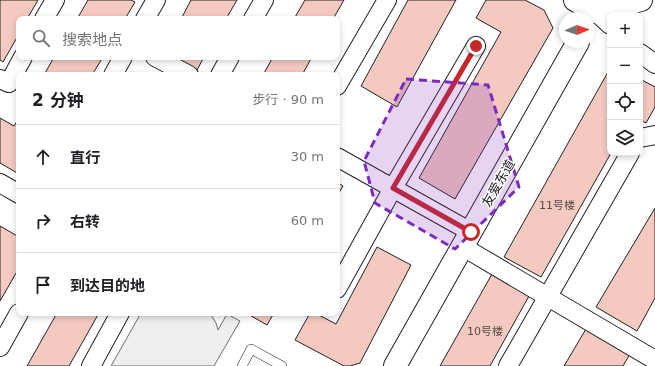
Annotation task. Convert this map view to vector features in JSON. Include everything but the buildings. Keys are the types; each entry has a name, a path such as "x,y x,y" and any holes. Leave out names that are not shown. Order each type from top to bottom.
{"street":[{"path":"46,16 55,0"},
{"path":"147,16 156,0"},
{"path":"255,16 264,0"},
{"path":"340,81 387,0"},
{"path":"575,0 597,15 641,0"},
{"path":"340,284 393,188 476,46"},
{"name":"友爱东道","path":"395,366 575,48"},
{"path":"643,56 655,64"},
{"path":"0,79 9,83 21,60"},
{"path":"114,72 121,60"},
{"path":"161,60 183,72"},
{"path":"222,72 228,60"},
{"path":"643,137 655,135"},
{"path":"508,366 628,156"},
{"path":"340,159 393,188 548,297 650,356"},
{"path":"0,183 16,192"},
{"path":"0,347 17,316"},
{"path":"91,366 118,316"}],"lane":[{"path":"242,366 251,349 282,366"}],"highlighted area":[{"path":"406,79 488,85 519,187 455,249 375,203 364,161"}],"shaded area":[{"path":"139,316 212,316 218,330 226,316 231,316 240,321 214,366 111,366"}],"route":[{"path":"471,232 393,188 476,46"}]}
